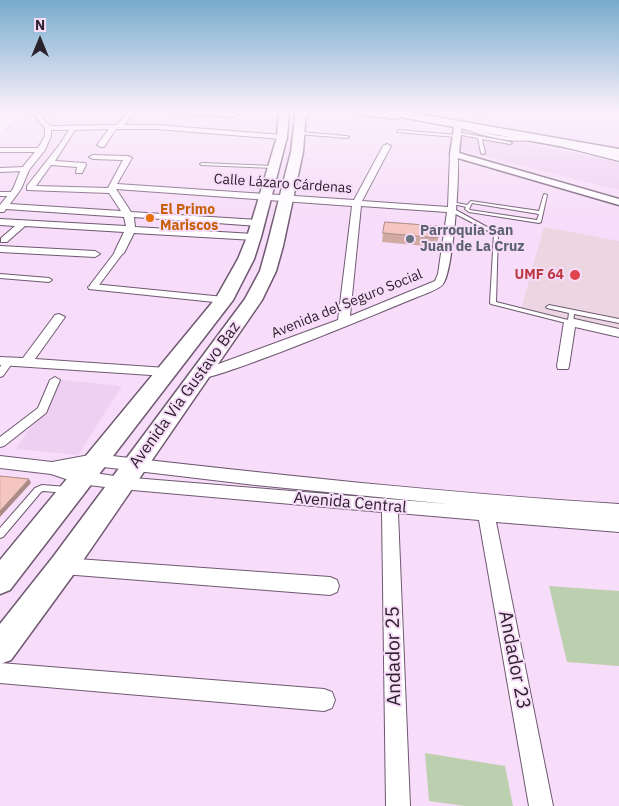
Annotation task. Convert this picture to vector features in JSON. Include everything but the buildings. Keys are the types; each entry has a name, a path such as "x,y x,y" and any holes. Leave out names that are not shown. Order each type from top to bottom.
{"highway":[{"path":"586,148 619,154"}],"main road":[{"name":"Avenida Via Gustavo Baz","path":"1,577 224,300 246,259 279,148"},
{"name":"Avenida Via Gustavo Baz","path":"0,649 63,566 253,300 268,271 297,148"}],"street":[{"path":"59,148 48,163 80,168"},
{"path":"343,323 357,203 386,148"},
{"name":"Avenida del Seguro Social","path":"199,376 343,323 439,283 443,274 452,207 454,153 456,148"},
{"path":"575,148 619,159"},
{"path":"0,150 41,150"},
{"path":"2,208 13,194 25,169 41,150"},
{"path":"454,153 619,200"},
{"path":"93,157 128,157 112,188 132,222 132,230 119,253 93,287"},
{"name":"Calle Lázaro Cárdenas","path":"48,163 30,188 112,188 452,207"},
{"path":"0,170 25,169"},
{"path":"0,194 13,194"},
{"path":"2,208 128,214 256,230"},
{"path":"0,222 132,230 256,230"},
{"path":"2,244 22,224"},
{"path":"2,244 95,254"},
{"path":"93,287 224,300"},
{"path":"563,366 571,316 619,333"},
{"path":"26,363 59,317"},
{"path":"0,374 4,362 166,372"},
{"path":"0,444 42,410 55,380"},
{"path":"0,462 52,468 83,476"},
{"path":"52,468 83,476"},
{"name":"Avenida Central","path":"83,476 127,475 619,511"},
{"name":"Avenida Central","path":"83,476 127,475 390,506 619,525"},
{"name":"Andador 25","path":"390,506 398,806"},
{"name":"Andador 23","path":"486,514 541,806"},
{"path":"63,566 330,586"},
{"path":"0,673 324,700"}],"lane":[{"path":"482,148 483,153"},
{"path":"202,164 273,167"},
{"path":"468,206 467,209 470,211 536,223 539,222 545,195"},
{"path":"452,207 468,206 469,203 473,202 541,213"},
{"path":"452,207 496,233 493,303 571,316 619,321"},
{"path":"0,276 49,280"},
{"path":"550,306 571,316"},
{"path":"0,534 38,490 83,476"}],"shaded area":[{"path":"460,148 546,148 619,162 619,190 460,150"},
{"name":"UMF 64","path":"544,227 619,241 619,332 521,309"},
{"path":"62,380 122,386 78,455 16,449"}],"green space":[{"path":"549,586 619,591 619,666 567,662"},
{"path":"425,753 505,766 513,806 465,806 429,801"}],"place":[{"name":"El Primo Mariscos","path":"150,218"},
{"name":"Parroquia San Juan de La Cruz","path":"410,239"},
{"name":"UMF 64","path":"575,275"}]}
